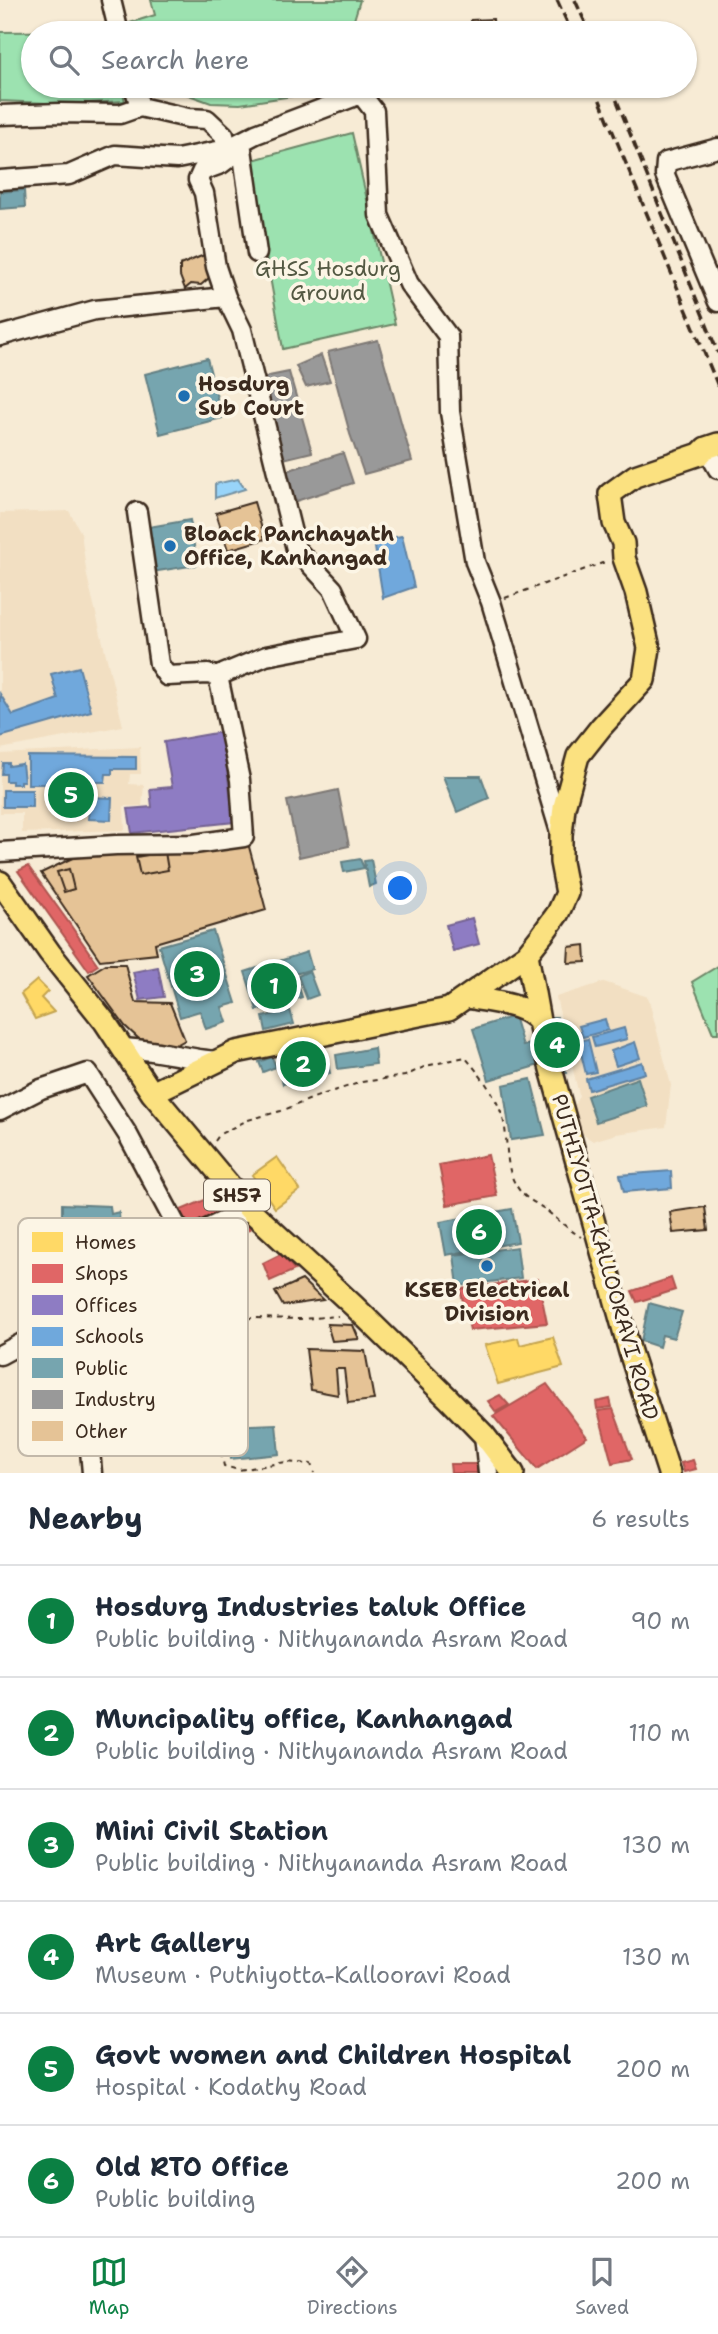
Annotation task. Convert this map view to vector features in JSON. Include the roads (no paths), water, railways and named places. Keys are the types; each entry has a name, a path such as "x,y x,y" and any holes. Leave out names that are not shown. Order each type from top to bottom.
{"main road":[{"path":"152,1093 236,1052 449,1009 527,954 558,913 567,893 561,862 561,835 564,807 578,757 644,680 649,649 636,592 614,523 610,494 635,476 700,454 712,446"},
{"name":"SH57","path":"0,882 50,953 105,1022 152,1093 249,1209 364,1315 484,1435 513,1473"},
{"name":"PUTHIYOTTA-KALLOORAVI ROAD","path":"527,954 540,1023 630,1352 669,1473"},
{"path":"468,996 526,1011 534,1014 540,1023"}],"street":[{"path":"111,0 116,21"},
{"path":"137,98 140,107"},
{"path":"0,180 69,175 115,155 177,159 234,146 351,98"},
{"path":"364,98 374,111 379,215 409,284 448,336 450,412 474,562 491,602 561,835"},
{"path":"0,115 120,114 140,107 188,118 207,119 234,146 257,253"},
{"path":"137,512 159,664 167,676 218,676 266,656 356,639 333,589 296,549 242,330 226,297 216,267 204,193 198,180 202,171 229,158 234,146"},
{"path":"718,148 666,162 665,175 718,302"},
{"path":"0,337 95,310 226,297"},
{"path":"712,446 718,469"},
{"path":"0,852 116,845 194,844 243,837 240,780 218,676"},
{"path":"122,1048 143,1048 218,1061"},
{"path":"0,1111 41,1089 88,1073 128,1135 172,1218"},
{"path":"230,1218 249,1209"},
{"path":"0,1355 18,1345"},
{"path":"484,1435 488,1473"}],"water":[{"path":"238,479 245,489 215,498 215,484"}],"railway":[{"path":"557,0 567,21"},
{"path":"575,0 585,21"},
{"path":"599,98 718,386"},
{"path":"616,98 718,353"}],"place":[{"name":"Hosdurg Sub Court","path":"184,396"},
{"name":"Bloack Panchayath Office, Kanhangad","path":"170,546"},
{"name":"Govt women and Children Hospital","path":"71,795"},
{"name":"Mini Civil Station","path":"197,974"},
{"name":"Hosdurg Industries taluk Office","path":"274,986"},
{"name":"Art Gallery","path":"557,1045"},
{"name":"Muncipality office, Kanhangad","path":"303,1064"},
{"name":"Old RTO Office","path":"479,1232"},
{"name":"KSEB Electrical Division","path":"487,1266"}],"park label":[{"name":"GHSS Hosdurg Ground","path":"328,281"}]}
